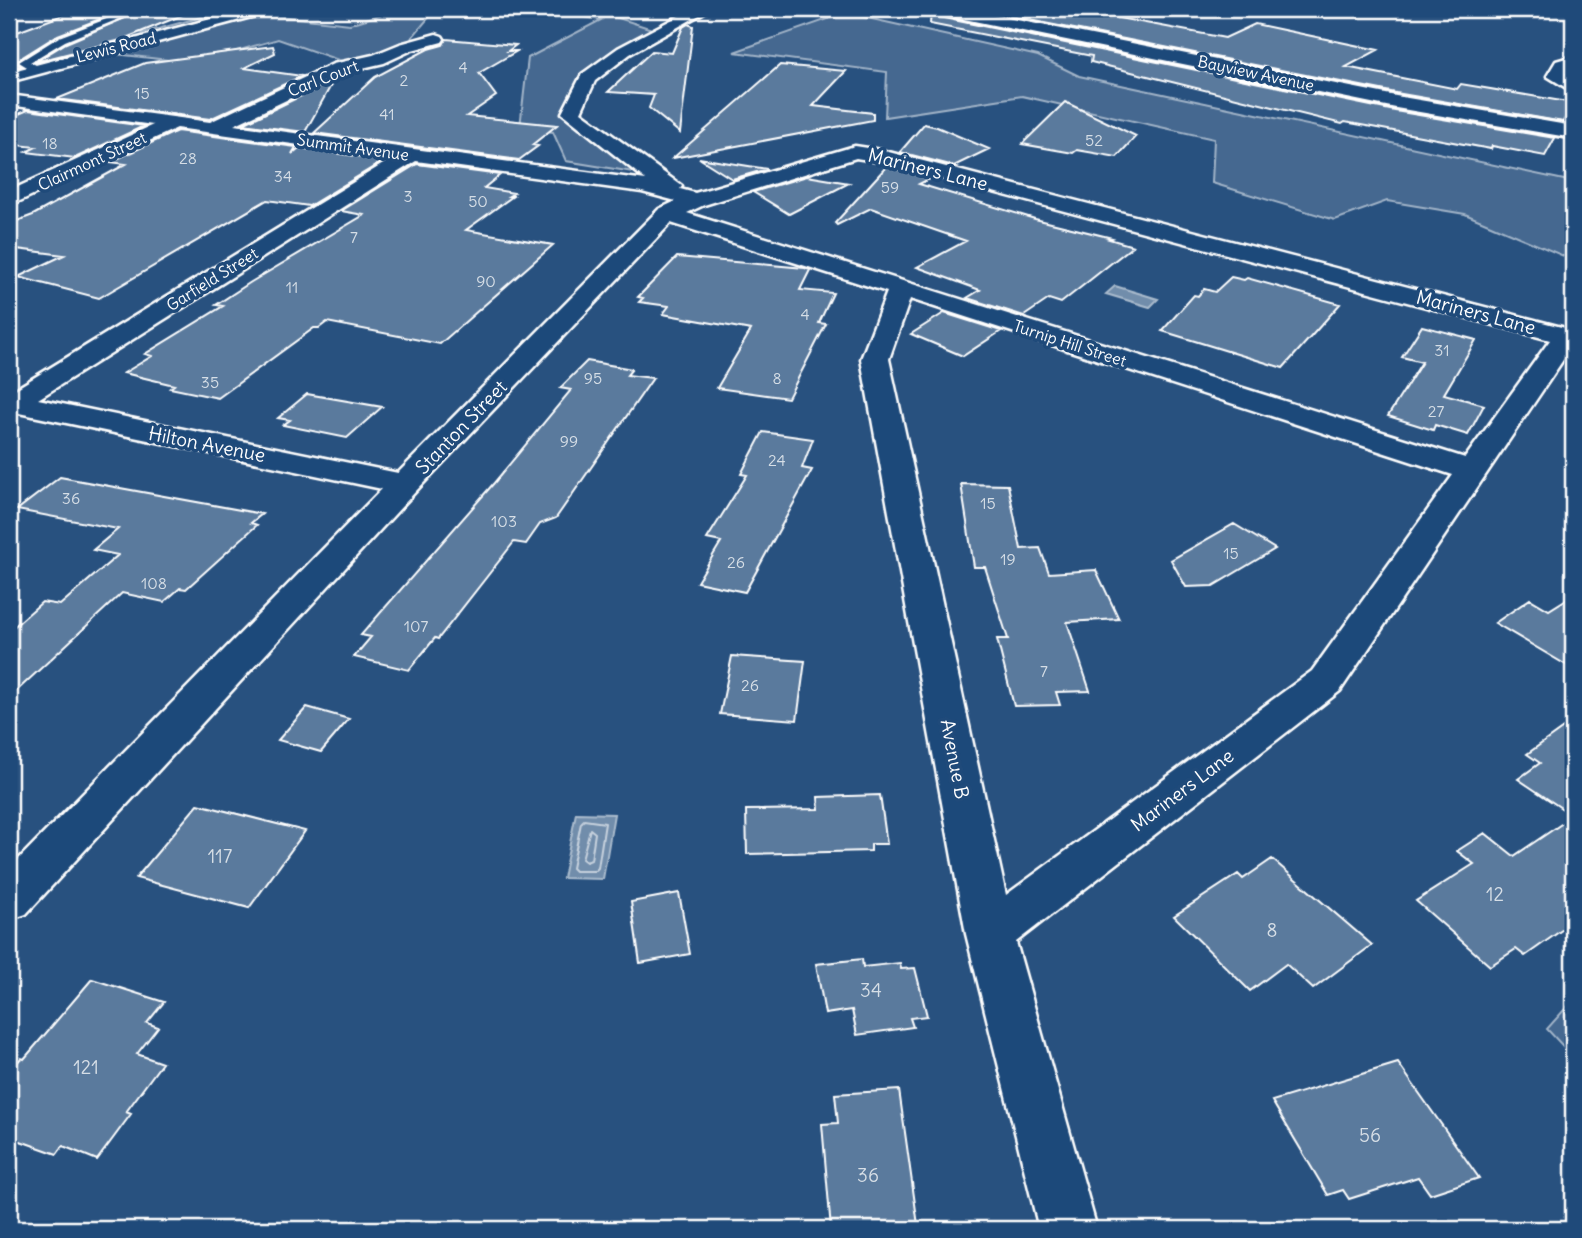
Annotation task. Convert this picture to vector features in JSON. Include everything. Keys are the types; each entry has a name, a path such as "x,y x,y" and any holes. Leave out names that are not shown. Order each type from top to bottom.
{"main road":[{"name":"Bayview Avenue","path":"940,9 1396,102 1573,132"}],"street":[{"name":"Lewis Road","path":"9,77 265,9"},
{"path":"681,207 652,175 571,113 588,78 664,21 703,9"},
{"name":"Carl Court","path":"214,127 339,68 378,59 406,47 436,39"},
{"path":"1573,61 1562,65 1556,76 1573,86"},
{"name":"Summit Avenue","path":"9,100 643,186 681,207"},
{"name":"Clairmont Street","path":"9,199 174,122"},
{"name":"Mariners Lane","path":"681,207 855,152 881,156 1566,336 1326,681 990,934"},
{"name":"Garfield Street","path":"10,402 411,156"},
{"name":"Turnip Hill Street","path":"681,207 901,289 1474,471"},
{"name":"Stanton Street","path":"9,900 405,484 681,207"},
{"name":"Avenue B","path":"901,289 875,359 990,934 1068,1229"},
{"name":"Hilton Avenue","path":"10,402 405,484"}],"lane":[{"path":"35,68 23,62 62,38 139,9"}],"shaded area":[{"path":"231,9 257,9 46,62 32,61 63,41 100,28 143,33"},
{"path":"399,9 436,9 410,40 383,54 347,63 278,39 195,63 106,53 261,14 350,24"},
{"path":"502,9 591,9 652,29 581,73 563,109 633,172 566,161 553,132 520,127 528,58 601,20 547,10 505,18"},
{"path":"845,13 1038,56 1079,76 1564,180 1573,184 1573,260 1465,214 1387,201 1335,220 1212,183 1214,139 1022,96 885,117 887,72 734,52"},
{"path":"1573,1000 1573,1057 1547,1029"}],"water":[{"path":"1115,286 1158,299 1150,307 1106,294"},
{"path":"576,813 614,814 603,879 563,878"}],"building":[{"path":"79,9 126,9 58,35 18,60 17,63 21,66 9,69 9,35"},
{"path":"146,9 195,10 121,40 35,62 66,43"},
{"path":"974,9 1071,9 1225,38 1255,24 1378,50 1346,67 1457,89 1461,84 1573,103 1563,122 1396,93"},
{"path":"931,12 939,17 1395,111 1555,138 1545,156 1492,146 1491,149 1345,122 1342,124 1091,62 1092,56 930,24"},
{"path":"688,24 693,26 680,133 649,108 654,95 608,92 652,51 672,53 683,27"},
{"path":"446,39 516,45 508,51 517,51 479,73 496,96 467,116 557,125 532,145 538,146 519,160 314,133 375,77 428,49 443,45"},
{"path":"273,46 275,53 244,68 302,76 210,119 57,99 145,63"},
{"path":"780,65 846,71 813,106 873,113 873,120 673,158"},
{"path":"334,80 305,132 243,124"},
{"path":"1065,102 1136,136 1117,157 1022,144"},
{"path":"28,110 144,126 75,158 26,152 36,147 9,144 9,118"},
{"path":"924,124 989,149 954,166 900,152"},
{"path":"177,131 296,147 292,154 299,148 385,160 309,206 267,200 99,298 18,277 64,255 9,248 9,224 33,215 126,164 110,162"},
{"path":"699,158 767,169 732,179"},
{"path":"417,164 500,175 484,188 514,193 509,196 513,196 466,230 553,245 440,344 327,322 314,328 218,398 170,388 174,385 124,373 152,356 145,354 223,306 216,305 364,215 341,211"},
{"path":"887,166 931,178 919,184 1133,246 1061,303 1049,299 1024,316 967,298 980,290 917,267 966,241 871,208 837,225 835,223"},
{"path":"807,176 849,183 789,214 753,192"},
{"path":"677,257 805,268 810,270 800,290 833,293 819,323 826,324 788,398 717,388 751,330 663,314 669,306 639,302 643,298 638,297"},
{"path":"1231,277 1244,280 1247,278 1340,304 1283,368 1162,331 1194,295 1198,296 1204,289 1215,292"},
{"path":"944,313 1001,331 963,356 911,334"},
{"path":"1422,326 1476,340 1444,394 1484,405 1468,435 1435,425 1433,430 1388,416 1422,362 1402,357"},
{"path":"587,361 632,369 627,375 653,378 556,518 540,524 526,544 514,542 438,639 435,638 409,670 354,657 371,637 361,635 571,390 560,388"},
{"path":"307,394 382,407 347,438 283,425 290,420 278,418"},
{"path":"763,432 813,439 802,468 812,470 745,592 697,582 721,542 707,539 747,475 741,474"},
{"path":"60,477 262,514 251,523 257,525 186,589 180,588 164,602 122,593 9,698 9,631 42,602 60,605 118,555 93,550 118,529 17,510"},
{"path":"961,484 1008,485 1021,549 1040,548 1049,573 1096,570 1119,619 1067,622 1090,691 1056,692 1060,705 1014,706 997,639 1008,639 985,567 974,567"},
{"path":"1234,524 1275,549 1213,586 1186,587 1171,560"},
{"path":"1573,595 1573,669 1495,623 1530,599 1549,610"},
{"path":"732,656 805,661 797,720 720,714"},
{"path":"307,707 349,719 321,752 278,740"},
{"path":"1573,721 1573,816 1518,779 1540,763 1527,754"},
{"path":"880,795 887,844 871,844 871,851 747,854 746,810 819,809 818,797"},
{"path":"198,804 305,831 249,908 136,878"},
{"path":"1573,816 1573,922 1525,956 1516,949 1490,966 1416,901 1474,864 1457,851 1485,833 1514,856"},
{"path":"1272,859 1372,945 1313,989 1286,964 1250,991 1174,916 1238,874 1243,879"},
{"path":"679,893 690,954 640,963 631,902"},
{"path":"862,959 863,967 900,963 901,969 915,968 927,1016 910,1018 913,1027 857,1035 852,1010 825,1014 816,964"},
{"path":"92,979 164,1002 147,1023 158,1027 137,1054 162,1063 126,1112 131,1114 97,1160 63,1146 57,1154 9,1137 9,1072 21,1058 24,1059"},
{"path":"1398,1063 1479,1178 1430,1194 1418,1177 1349,1199 1343,1190 1328,1195 1272,1101"},
{"path":"899,1090 918,1225 831,1229 822,1124 838,1123 835,1094"}]}
